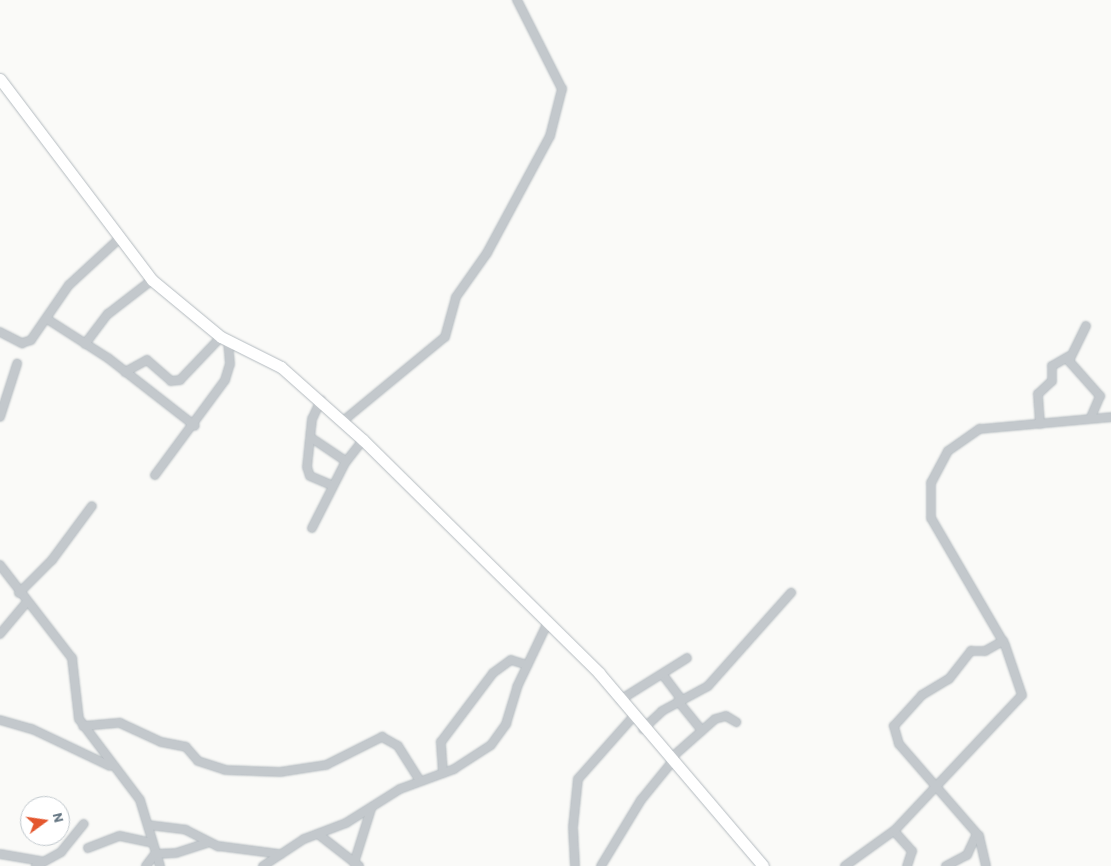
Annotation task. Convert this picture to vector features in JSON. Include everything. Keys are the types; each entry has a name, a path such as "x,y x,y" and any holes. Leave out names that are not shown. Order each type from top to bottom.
{"street":[{"path":"343,421 445,337 456,297 487,253 550,136 561,85 517,0"},
{"path":"0,79 152,280 225,339 281,367 321,400 363,440 595,669 633,718 763,866"},
{"path":"0,332 28,342 47,319 69,285 120,238"},
{"path":"85,344 108,314 152,280"},
{"path":"47,319 125,372 195,426"},
{"path":"1040,424 1038,394 1052,380 1052,366 1069,356 1086,326"},
{"path":"125,372 147,360 171,380 180,380 225,339"},
{"path":"155,475 195,426 230,369 225,339"},
{"path":"1069,356 1072,368 1100,396 1091,417"},
{"path":"0,417 17,364"},
{"path":"321,400 312,419 308,474 334,486"},
{"path":"845,866 894,831 934,784 1020,701 1022,688 1003,641 942,544 928,497 948,451 961,438 990,426 1040,424 1091,417 1111,417"},
{"path":"312,439 346,461"},
{"path":"312,528 346,461 363,440"},
{"path":"19,593 52,560 92,506"},
{"path":"0,565 26,603 72,658 78,682 77,714 110,766 140,800 160,866"},
{"path":"644,729 679,700 708,686 791,592"},
{"path":"0,634 26,603"},
{"path":"262,866 280,854 371,809 420,781 474,759 499,736 527,665 548,622"},
{"path":"986,866 978,834 899,744 895,721 922,694 949,679 971,651 985,651 1003,641"},
{"path":"620,700 687,658"},
{"path":"443,773 441,742 488,678 508,660 527,665"},
{"path":"662,675 702,731"},
{"path":"601,866 641,800 671,761 702,731 720,717 736,722"},
{"path":"575,866 572,834 578,779 633,718"},
{"path":"0,720 32,729 110,766"},
{"path":"83,726 120,723 161,742 186,747 198,761 225,770 280,772 326,765 382,737 398,746 420,781"},
{"path":"318,834 357,864 371,809"},
{"path":"0,854 38,863 61,852 84,824"},
{"path":"148,825 186,830 206,843 280,854"},
{"path":"894,831 912,852 907,866"},
{"path":"946,866 967,855 978,834"},
{"path":"88,848 120,836 152,843"},
{"path":"146,866 155,854 180,852 206,843"}]}
